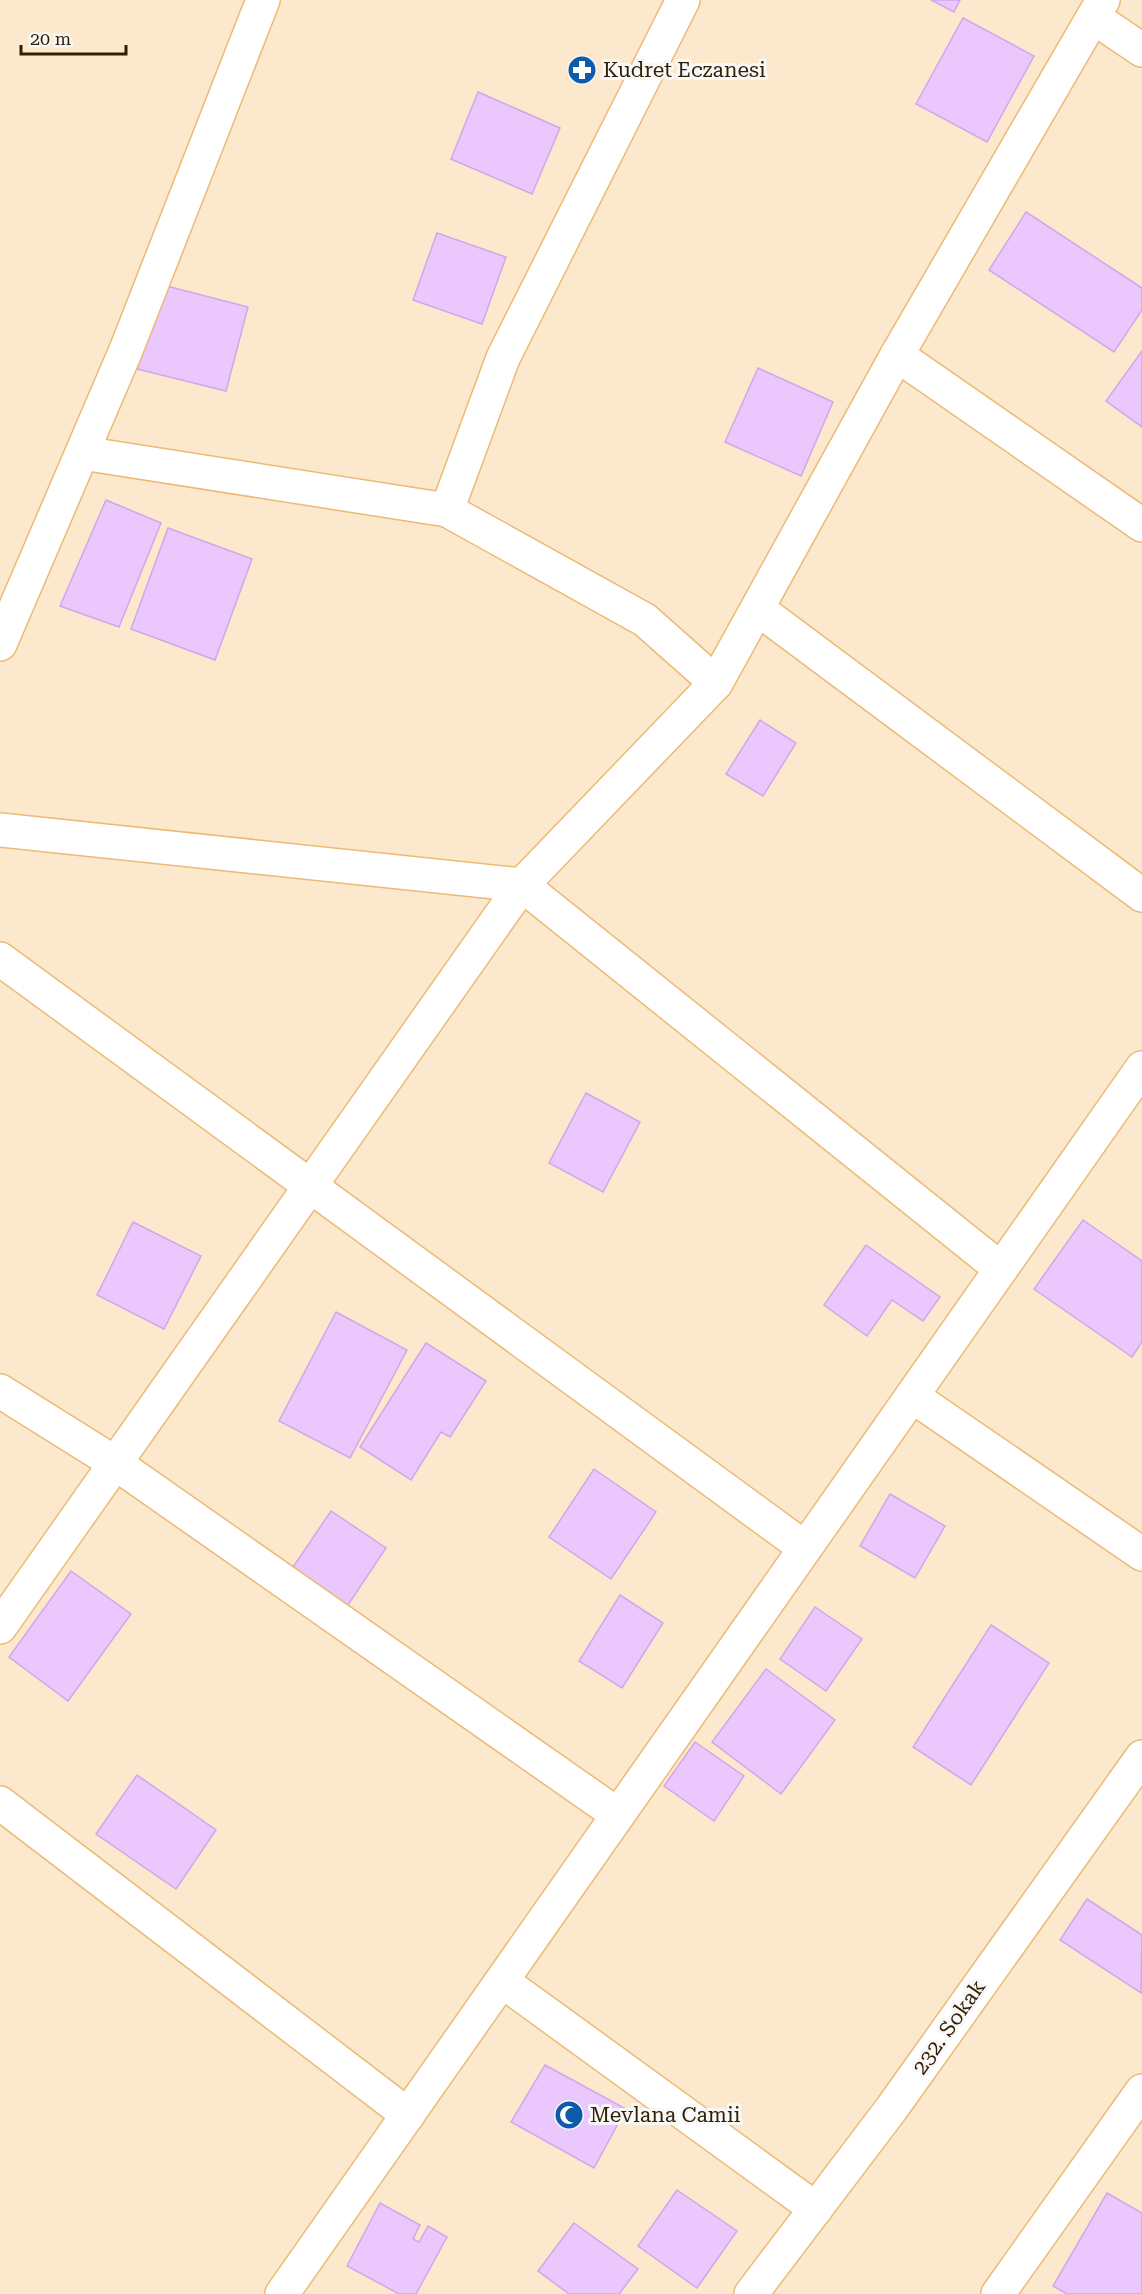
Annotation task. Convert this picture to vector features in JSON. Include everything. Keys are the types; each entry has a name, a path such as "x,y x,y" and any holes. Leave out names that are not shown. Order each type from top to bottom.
{"street":[{"path":"0,644 126,350 263,0"},
{"path":"447,510 503,358 683,0"},
{"path":"0,1627 522,885 716,683 897,355 1098,9 1142,50"},
{"path":"897,355 1142,525"},
{"path":"82,453 447,510 645,620 716,683"},
{"path":"758,609 1142,895"},
{"path":"0,830 522,885 1001,1269"},
{"path":"0,959 805,1548"},
{"path":"282,2294 1142,1068"},
{"path":"0,1390 116,1463 618,1815"},
{"path":"912,1396 1142,1554"},
{"name":"232. Sokak","path":"751,2294 892,2108 1142,1756"},
{"path":"0,1803 408,2115"},
{"path":"502,1981 816,2209"},
{"path":"998,2294 1142,2091"}],"building":[{"path":"931,0 960,0 954,12"},
{"path":"963,18 1034,56 987,142 916,104"},
{"path":"478,92 560,128 532,194 451,159"},
{"path":"1026,212 1142,288 1142,310 1114,352 989,270"},
{"path":"437,233 506,257 482,324 413,300"},
{"path":"159,284 248,307 226,391 137,369"},
{"path":"1142,351 1142,427 1106,401"},
{"path":"758,368 833,402 801,476 725,442"},
{"path":"106,500 161,523 119,627 60,606"},
{"path":"168,528 252,559 215,660 131,629"},
{"path":"760,720 796,743 763,796 726,774"},
{"path":"586,1093 640,1122 603,1192 549,1163"},
{"path":"1083,1220 1142,1261 1142,1342 1132,1357 1034,1289"},
{"path":"133,1222 201,1256 164,1329 97,1295"},
{"path":"866,1245 940,1297 923,1321 892,1300 867,1336 824,1305"},
{"path":"336,1312 407,1350 350,1458 279,1421"},
{"path":"426,1343 486,1381 450,1437 441,1432 411,1480 360,1447"},
{"path":"594,1469 656,1512 611,1579 549,1537"},
{"path":"890,1494 945,1526 915,1578 860,1546"},
{"path":"331,1511 386,1548 344,1611 289,1573"},
{"path":"71,1571 131,1614 68,1701 9,1657"},
{"path":"620,1595 663,1623 622,1688 579,1661"},
{"path":"815,1607 862,1639 826,1691 780,1659"},
{"path":"991,1625 1049,1663 971,1785 913,1747"},
{"path":"766,1669 835,1720 781,1794 712,1742"},
{"path":"695,1742 744,1776 714,1821 664,1786"},
{"path":"137,1775 216,1830 176,1889 96,1834"},
{"path":"1087,1899 1142,1935 1141,1993 1060,1940"},
{"name":"Mevlana Camii","path":"545,2065 626,2109 594,2168 511,2122"},
{"path":"677,2190 737,2231 697,2288 638,2246"},
{"path":"1107,2193 1142,2213 1142,2294 1067,2294 1053,2286"},
{"path":"380,2203 420,2225 413,2239 419,2242 428,2226 447,2237 416,2294 399,2294 347,2266"},
{"path":"574,2223 638,2269 619,2294 569,2294 538,2271"}],"place":[{"name":"Kudret Eczanesi","path":"582,70"},
{"name":"Mevlana Camii","path":"569,2115"}]}
